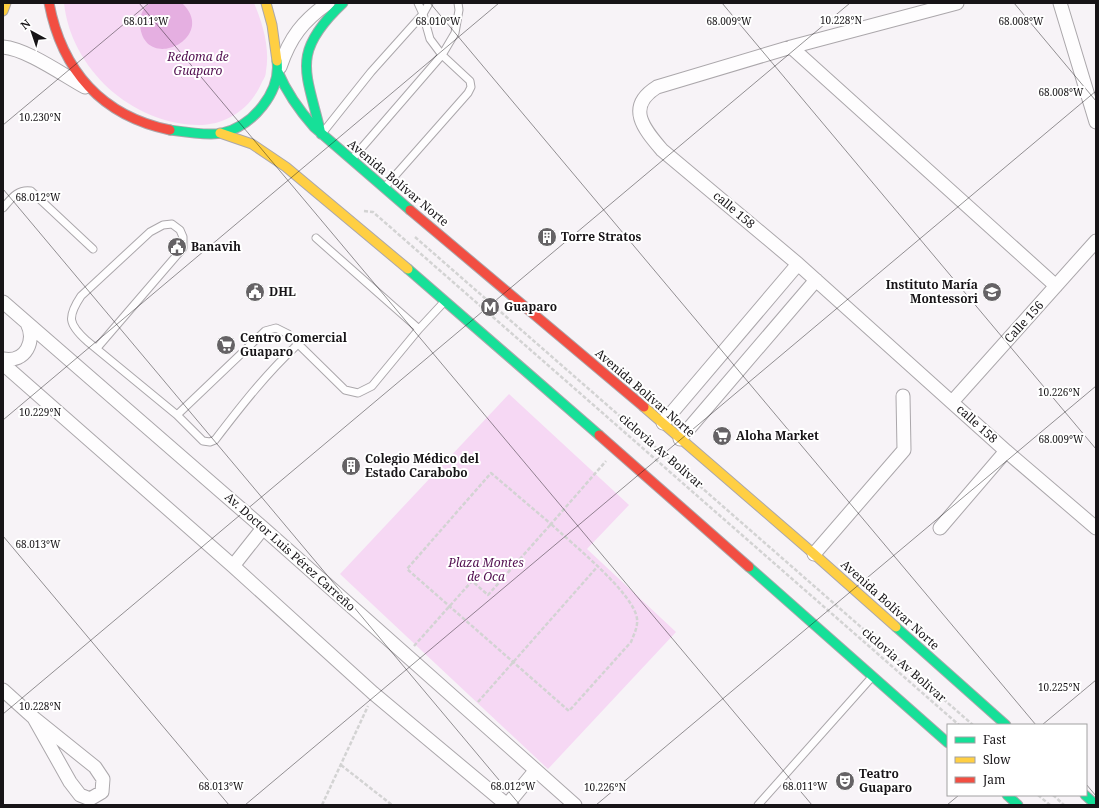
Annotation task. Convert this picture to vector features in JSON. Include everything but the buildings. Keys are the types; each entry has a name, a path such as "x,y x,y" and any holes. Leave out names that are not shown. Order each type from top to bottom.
{"main road":[{"path":"3,11 6,3"},
{"path":"49,3 57,34 67,57 80,77 97,94 126,115 142,123 174,131 220,133 252,144 286,167 445,301 947,742"},
{"path":"220,133 234,129 249,120 260,109 270,95 278,72 274,30 266,3"},
{"path":"321,134 306,74 305,58 312,40 319,28 343,3"},
{"name":"Avenida Bolívar Norte","path":"278,72 286,91 296,107 321,134 663,423 814,554 1005,724"},
{"path":"1008,796 1018,805"},
{"path":"1086,796 1096,805"}],"street":[{"path":"3,16 15,3"},
{"path":"278,72 286,51 299,28 314,13 328,3"},
{"name":"calle 158","path":"957,3 791,46 657,87 646,97 639,111 641,121 662,150 798,264 1006,451 1096,528"},
{"path":"1060,3 1096,122"},
{"path":"3,46 13,47 28,54 97,94"},
{"path":"791,46 1056,286"},
{"name":"Calle 156","path":"952,402 1096,241"},
{"path":"663,423 798,264"},
{"path":"680,439 816,280"},
{"name":"Av. Doctor Luis Pérez Carreño","path":"3,302 263,528 575,805"},
{"path":"3,359 13,359 26,351 30,345 31,337 30,329 27,323"},
{"path":"3,364 233,566 374,693 507,805 535,771"},
{"path":"814,554 904,450 904,396"},
{"path":"940,528 1006,451"},
{"path":"233,566 263,528"},
{"path":"3,690 34,718 95,767 103,779 102,792 90,799 80,795 70,782 34,718"}],"lane":[{"path":"384,187 468,93 471,87 467,76 442,55 430,39 423,14 418,3"},
{"path":"321,134 371,72 423,14 429,3"},
{"path":"351,159 442,55 455,33 459,10 458,3"},
{"path":"3,208 18,191 31,191 92,249"},
{"path":"97,348 183,248 183,237 180,230 172,224 163,225 150,232 81,296 73,308 71,318 76,331 177,415 203,441 210,442 215,440 255,388 297,345"},
{"path":"316,238 418,329"},
{"path":"177,415 265,330 276,328 288,334 297,345 345,390 358,393 372,386 418,329 445,301"},
{"path":"758,805 872,677"}],"path":[{"name":"ciclovia Av Bolivar","path":"359,210 373,212 958,724"},
{"name":"ciclovia Av Bolivar","path":"415,236 972,724"},
{"path":"406,656 472,580 488,595 616,450"},
{"path":"491,472 550,524 598,566 634,607 637,618 637,629 631,642 569,711 407,569 491,472"},
{"path":"469,712 598,566"},
{"path":"322,805 374,693"},
{"path":"341,765 392,805"},
{"path":"1039,796 1050,805"},
{"path":"1054,796 1064,805"}],"green space":[{"name":"Redoma de Guaparo","path":"64,3 254,3 265,36 267,62 265,77 245,107 219,122 198,125 174,122 150,115 128,103 109,88 92,70 79,50 69,27"},
{"name":"Plaza Montes de Oca","path":"509,394 629,505 587,549 676,632 548,769 340,574"}],"shaded area":[{"path":"150,3 182,3 191,16 192,28 186,38 176,46 165,49 153,47 144,40 140,25 140,18 145,7"}],"traffic: fast":[{"path":"321,134 311,95 306,64 315,36 326,21 343,3"},
{"path":"170,130 217,134 233,129 244,123 263,106 270,96 277,73 277,61"},
{"path":"278,72 294,101 314,127 410,210"},
{"path":"408,269 599,435"},
{"path":"749,567 947,742"},
{"path":"896,627 1005,724"},
{"path":"1008,796 1018,805"},
{"path":"1086,796 1096,805"}],"traffic: slow":[{"path":"3,11 6,3"},
{"path":"266,3 272,25 277,61"},
{"path":"220,133 252,144 286,167 408,269"},
{"path":"644,407 896,627"}],"traffic: jam":[{"path":"49,3 55,27 64,50 75,69 89,87 105,102 124,114 146,123 170,130"},
{"path":"410,210 644,407"},
{"path":"599,435 749,567"}],"place":[{"name":"Torre Stratos","path":"547,237"},
{"name":"Banavih","path":"177,247"},
{"name":"DHL","path":"255,292"},
{"name":"Instituto María Montessori","path":"992,292"},
{"name":"Guaparo","path":"490,307"},
{"name":"Centro Comercial Guaparo","path":"226,345"},
{"name":"Aloha Market","path":"722,436"},
{"name":"Colegio Médico del Estado Carabobo","path":"351,466"},
{"name":"Teatro Guaparo","path":"845,781"}]}
